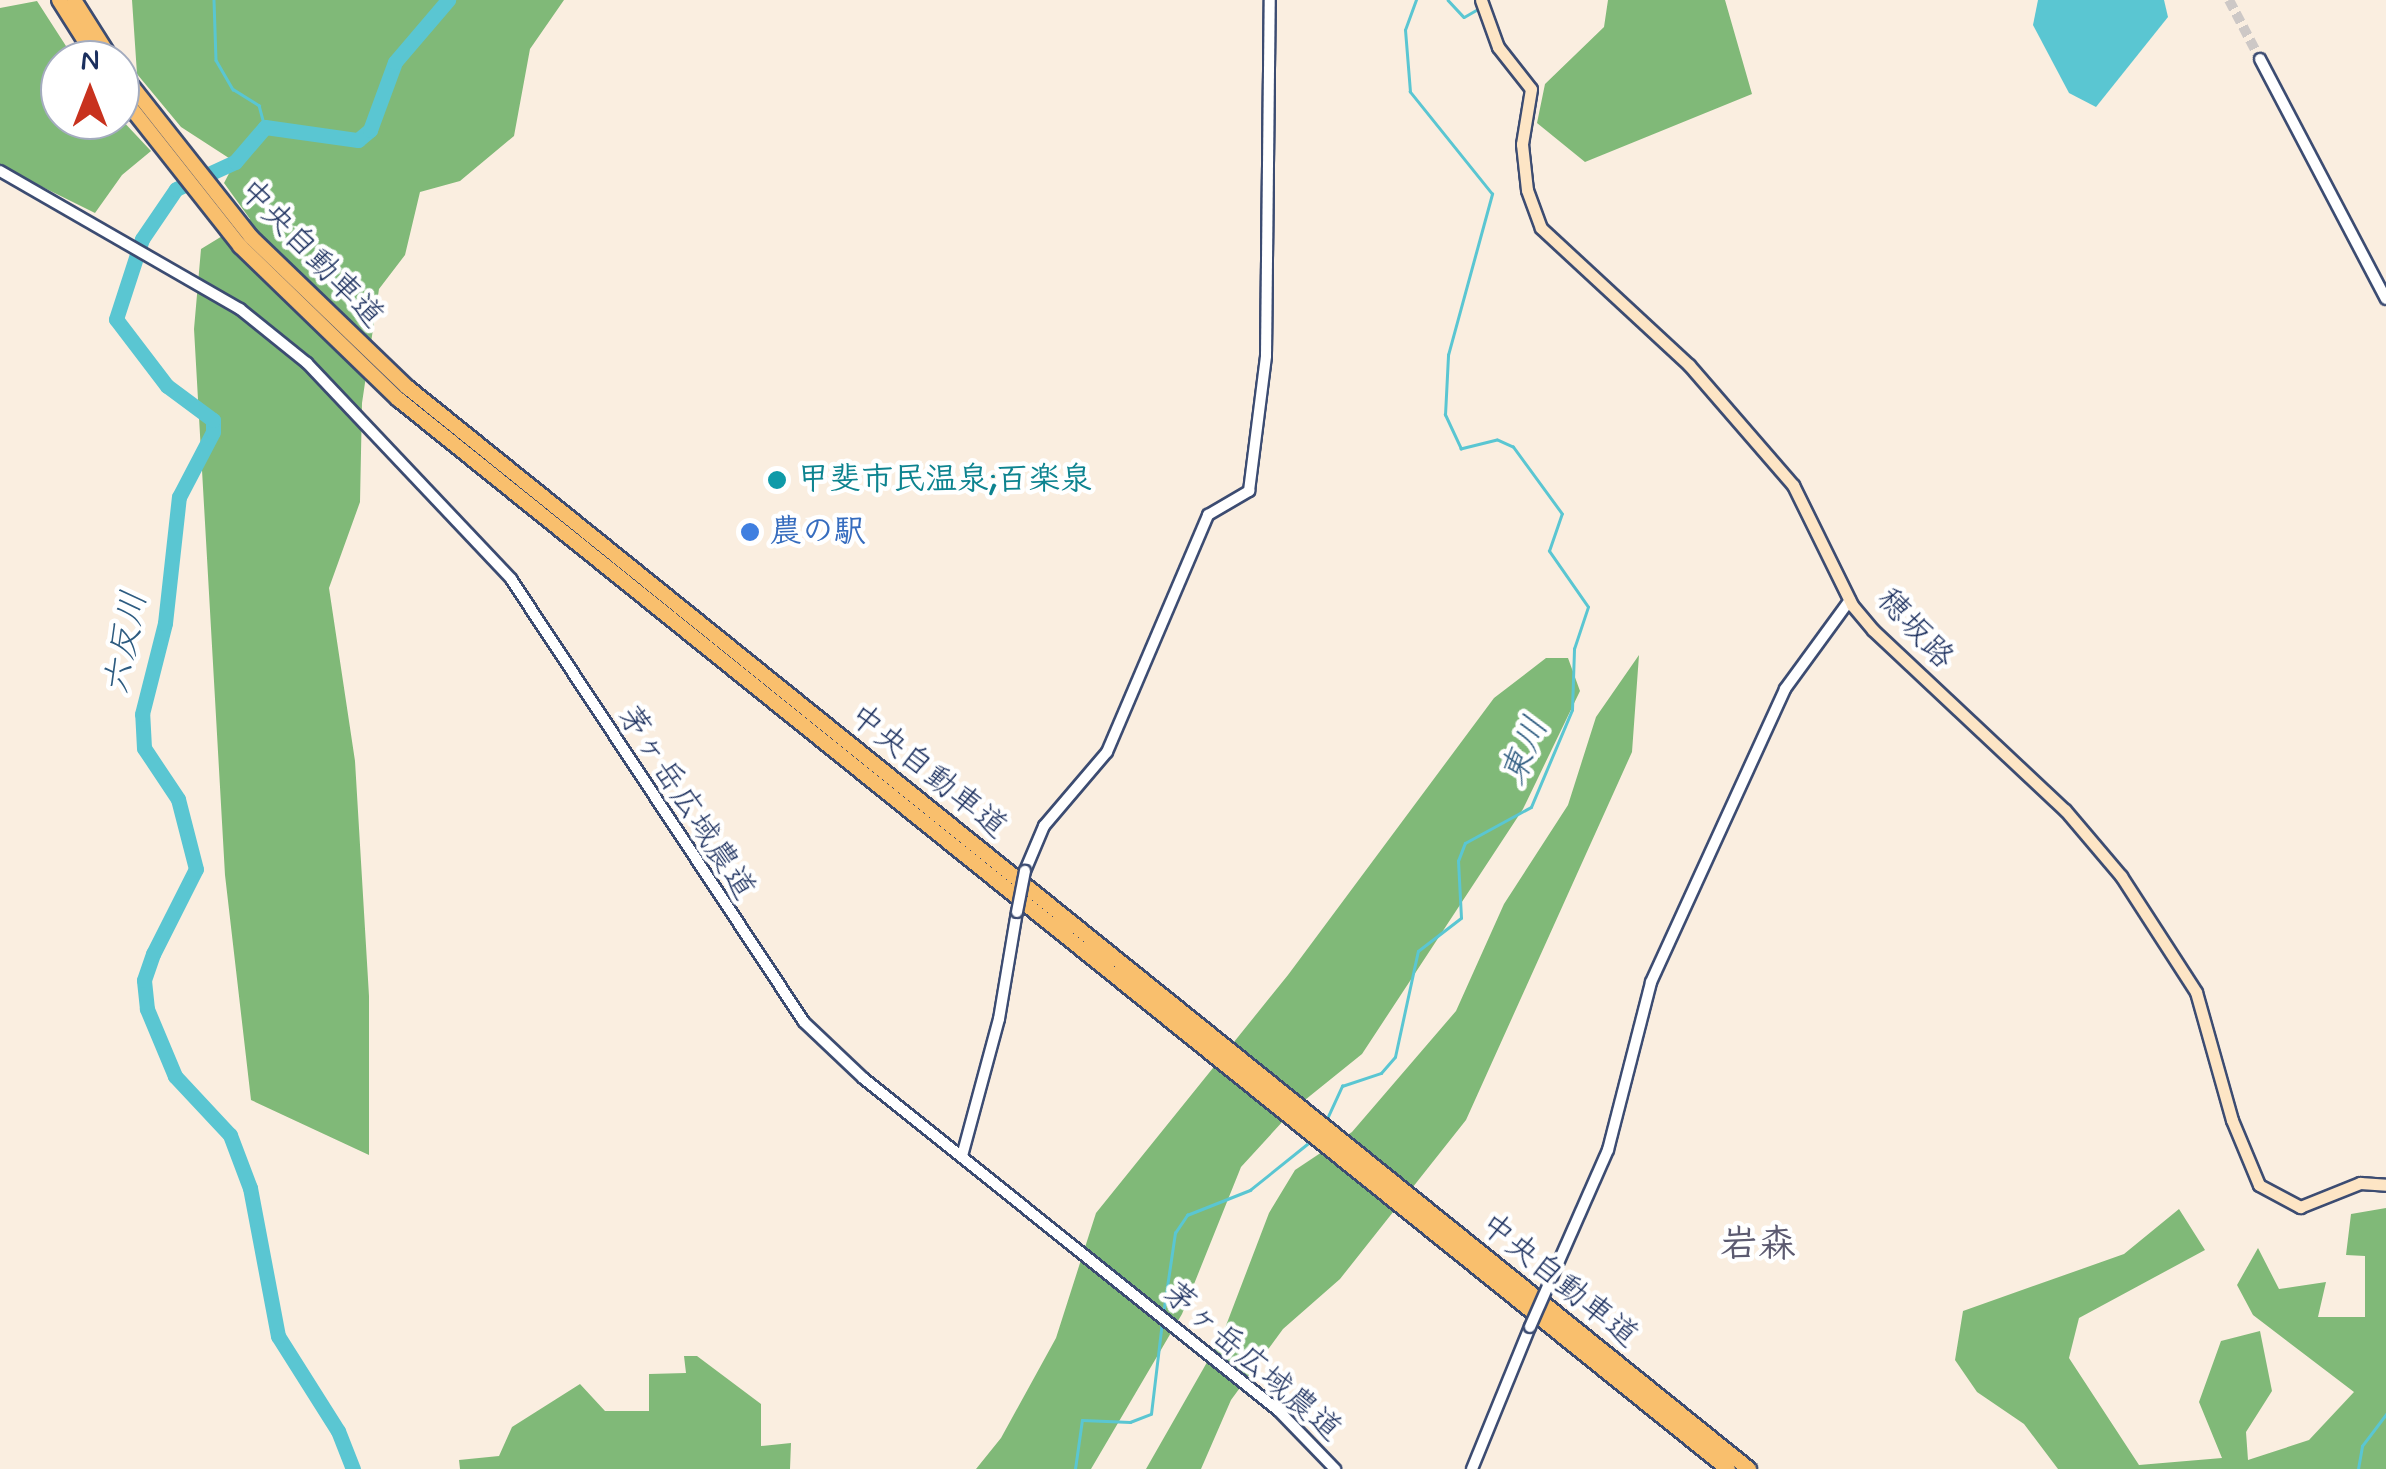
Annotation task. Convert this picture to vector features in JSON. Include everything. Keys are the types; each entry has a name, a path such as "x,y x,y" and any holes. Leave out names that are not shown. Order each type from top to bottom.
{"highway":[{"path":"59,0 84,40"},
{"path":"74,0 99,40"},
{"name":"中央自動車道","path":"140,111 339,348 485,472 1252,1075 1728,1469"},
{"name":"中央自動車道","path":"1368,1171 1748,1469"}],"main road":[{"name":"穂坂路","path":"1482,3 1498,47 1530,89 1522,144 1527,190 1542,228 1689,364 1793,485 1850,600 1893,653 2064,810 2122,876 2196,992 2232,1120 2259,1185 2300,1207 2360,1183 2386,1185"}],"street":[{"path":"962,1156 999,1019 1025,871 1044,826 1106,752 1208,515 1249,492 1266,356 1270,0"},
{"path":"2260,59 2386,298"},
{"name":"茅ヶ岳広域農道","path":"0,171 240,308 307,363 511,579 804,1022 962,1156 1234,1373 1317,1444 1335,1469"},
{"path":"1472,1469 1608,1150 1650,982 1786,689 1850,600"}],"green space":[{"path":"132,0 564,0 530,49 514,136 460,181 420,192 405,255 379,289 362,403 360,502 329,588 355,761 369,996 369,1155 251,1100 225,875 194,329 201,249 250,219 224,183 235,162 181,127 140,78 140,40 135,40"},
{"path":"1608,0 1725,0 1752,94 1585,162 1537,123 1545,84 1604,27"},
{"path":"37,1 62,40 40,40 40,140 140,139 151,151 122,175 95,213 0,166 0,8"},
{"path":"1639,655 1632,752 1466,1120 1340,1279 1283,1329 1231,1400 1201,1469 1146,1469 1222,1336 1269,1213 1295,1170 1352,1132 1456,1011 1504,904 1568,805 1596,717"},
{"path":"1546,658 1568,658 1580,691 1523,809 1362,1054 1295,1108 1241,1167 1182,1314 1091,1469 976,1469 1001,1438 1056,1338 1096,1213 1288,975 1494,698"},
{"path":"2386,1208 2386,1469 2058,1469 2024,1424 1977,1392 1955,1360 1963,1311 2124,1254 2179,1209 2205,1250 2079,1318 2069,1358 2139,1465 2222,1458 2199,1402 2221,1341 2260,1331 2272,1391 2246,1432 2248,1460 2309,1440 2354,1392 2253,1315 2237,1285 2258,1248 2279,1289 2326,1282 2318,1317 2365,1317 2365,1256 2346,1255 2351,1214"},
{"path":"684,1356 697,1356 761,1404 761,1446 791,1443 790,1469 460,1469 459,1460 499,1456 512,1427 580,1384 605,1411 649,1411 649,1374 686,1373"}],"water":[{"path":"2038,0 2164,0 2168,17 2096,107 2069,93 2033,25"}],"waterway":[{"path":"214,0 216,60 233,89 259,105 265,127"},
{"name":"六反川","path":"353,1469 338,1431 278,1336 250,1188 230,1135 175,1076 147,1009 144,980 153,954 196,869 178,799 144,748 142,714 165,623 179,497 213,432 213,420 167,386 116,319 142,239 176,189 235,162 265,127 358,140 370,130 395,62 448,0"},
{"name":"東川","path":"1325,1123 1342,1086 1381,1073 1395,1057 1418,951 1461,918 1458,861 1465,843 1531,807 1572,710 1574,649 1588,607 1549,551 1562,514 1513,447 1497,440 1461,449 1445,415 1448,355 1492,194 1410,92 1405,30 1416,0"},
{"name":"東川","path":"1448,0 1464,17 1478,9"},
{"name":"東川","path":"1163,1314 1175,1233 1187,1215 1250,1190 1311,1141"},
{"name":"東川","path":"1075,1469 1082,1420 1130,1422 1151,1414 1162,1322"},
{"path":"2358,1469 2362,1446 2386,1414"}],"tunnel":[{"path":"2229,0 2260,59"}],"place":[{"name":"甲斐市民温泉;百楽泉","path":"777,480"},
{"name":"農の駅","path":"750,532"}],"district":[{"name":"岩森","path":"1758,1246"}]}
